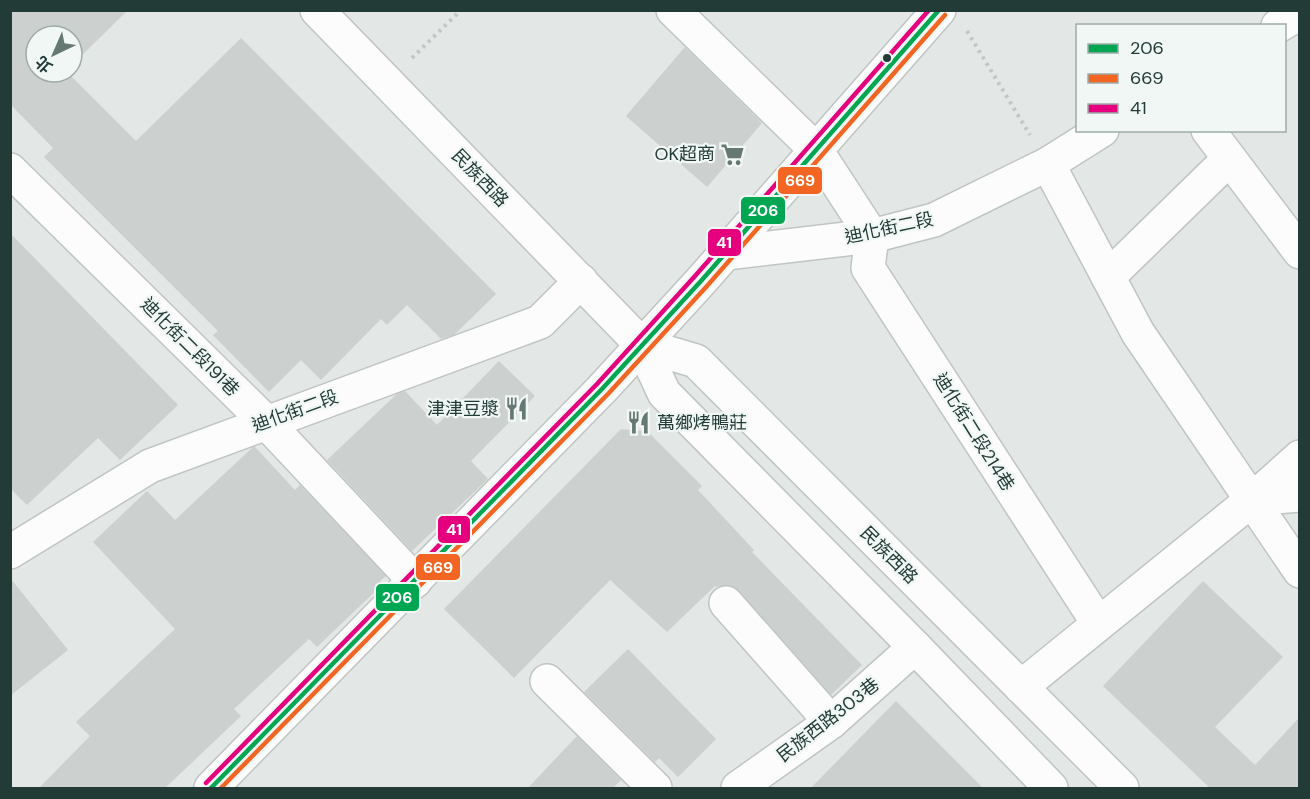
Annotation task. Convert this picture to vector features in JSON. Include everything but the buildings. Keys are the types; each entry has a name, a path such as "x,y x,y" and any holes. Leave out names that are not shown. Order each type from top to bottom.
{"street":[{"name":"民族西路","path":"317,10 642,345 664,393 915,647 1051,789"},
{"path":"673,10 816,150 873,236"},
{"path":"1281,24 1299,13"},
{"path":"211,789 642,345 816,150 950,16"},
{"name":"迪化街二段","path":"726,253 873,236 934,220 1048,164 1099,132"},
{"path":"1209,132 1299,252"},
{"path":"1108,277 1229,159"},
{"path":"1048,164 1138,333 1253,499 1299,570"},
{"name":"迪化街二段191巷","path":"10,170 265,421 414,581"},
{"name":"迪化街二段214巷","path":"873,236 868,268 1098,623"},
{"name":"迪化街二段","path":"10,552 150,466 265,421 540,322 581,281"},
{"name":"民族西路","path":"642,345 696,361 1122,789"},
{"path":"1021,687 1253,499 1299,457"},
{"path":"1253,499 1299,495"},
{"path":"726,603 831,722"},
{"name":"民族西路303巷","path":"738,789 831,722 915,647"},
{"path":"547,681 655,789"}],"path":[{"path":"387,82 462,10"},
{"path":"950,16 1048,164"}],"transit line":[{"name":"41","path":"206,783 597,384 929,10"},
{"name":"206","path":"211,788 602,389 701,281 939,10"},
{"name":"669","path":"221,788 608,394 707,286 945,15"}],"place":[{"name":"OK超商","path":"733,154"},
{"name":"津津豆漿","path":"517,409"},
{"name":"萬鄉烤鴨莊","path":"639,423"}]}
